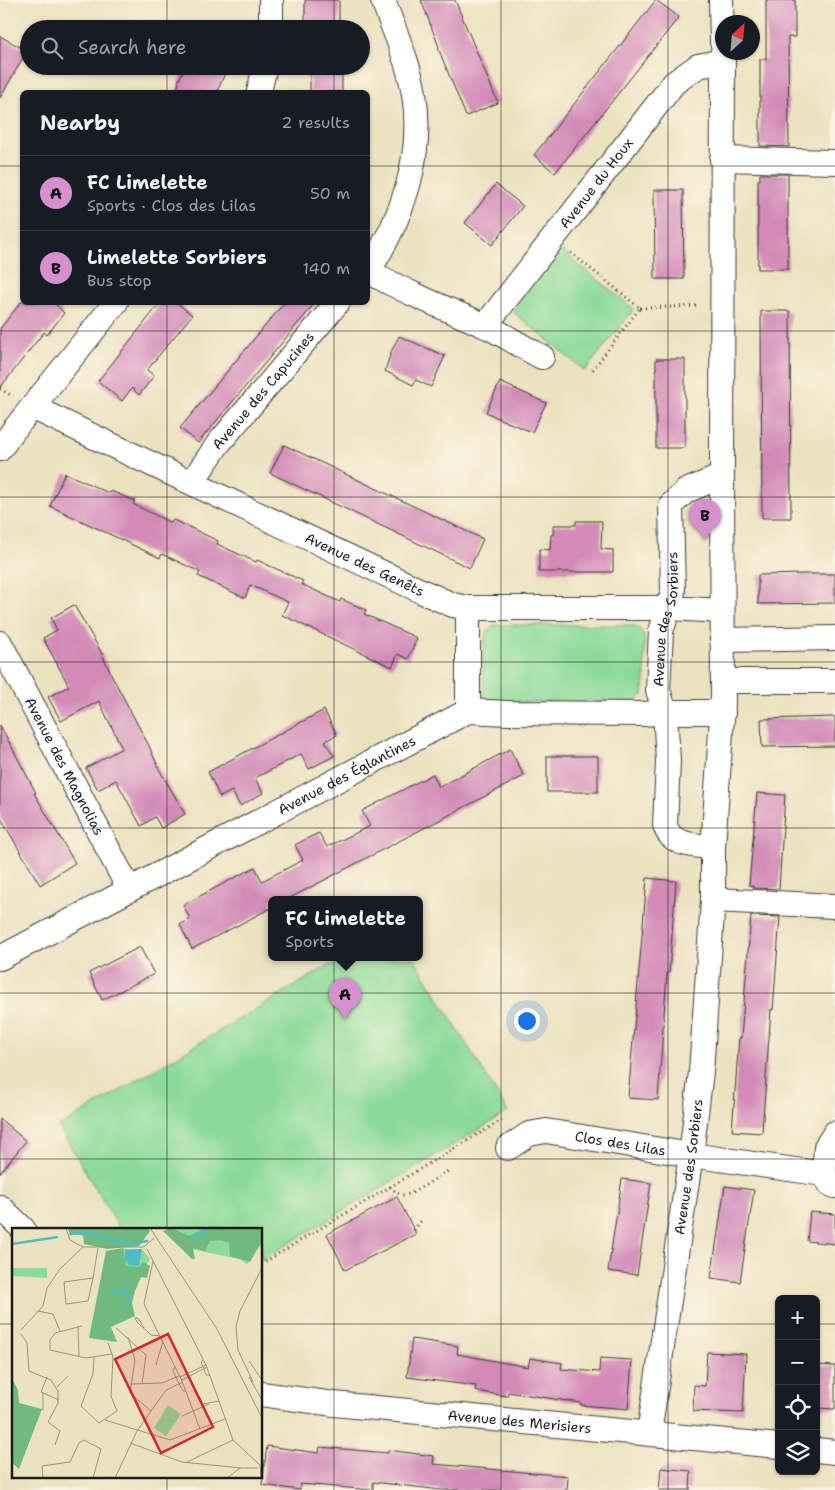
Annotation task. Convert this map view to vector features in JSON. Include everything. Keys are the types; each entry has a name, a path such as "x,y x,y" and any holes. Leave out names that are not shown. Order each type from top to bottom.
{"street":[{"path":"271,20 272,0"},
{"path":"370,268 381,251 402,203 410,180 416,138 414,94 410,76 383,0"},
{"name":"Avenue des Sorbiers","path":"721,0 722,15"},
{"name":"Avenue du Houx","path":"485,326 674,83 715,56"},
{"name":"Avenue des Sorbiers","path":"649,1434 691,1155 701,1072 713,900 713,846 723,712 723,60"},
{"path":"259,90 263,75"},
{"path":"722,159 835,162"},
{"path":"370,272 424,300 485,326 542,357"},
{"path":"0,449 12,431 114,305"},
{"name":"Avenue des Capucines","path":"192,482 218,444 335,305"},
{"name":"Avenue des Genêts","path":"32,407 152,465 454,605 468,608 670,608 722,612"},
{"name":"Avenue des Sorbiers","path":"713,846 692,845 678,841 668,833 666,825 668,761 666,712 658,690 661,631 670,608 672,591 671,505 686,491 722,476"},
{"path":"468,608 468,711 517,714 723,712"},
{"path":"722,640 835,638"},
{"name":"Avenue des Magnolias","path":"0,643 129,889"},
{"path":"723,681 835,681"},
{"name":"Avenue des Églantines","path":"0,958 468,711"},
{"path":"713,900 835,906"},
{"name":"Clos des Lilas","path":"508,1148 529,1134 546,1131 830,1180 826,1147 835,1132"},
{"path":"0,1207 22,1228"},
{"name":"Avenue des Merisiers","path":"262,1394 334,1404 775,1446"},
{"path":"820,1450 835,1452"}],"path":[{"path":"556,235 569,251 640,308 704,306"},
{"path":"591,372 640,308"},
{"path":"262,1263 502,1120"},
{"path":"390,1187 397,1193 404,1195 417,1190 450,1170"},
{"path":"414,1230 423,1218"}],"green space":[{"path":"561,250 634,309 585,371 512,311"},
{"path":"495,625 636,626 643,633 644,638 645,680 643,695 635,702 510,702 490,700 484,695 483,657 486,632"},
{"path":"336,961 416,961 508,1112 262,1259 262,1228 119,1228 59,1127"}],"building":[{"path":"305,0 339,0 339,20 305,20"},
{"path":"421,0 455,0 498,103 466,116 438,48"},
{"path":"656,0 679,17 555,173 534,155"},
{"path":"766,0 795,0 795,37 788,37 789,147 760,146 760,59 766,59"},
{"path":"0,36 20,47 20,63 0,98"},
{"path":"181,75 224,75 218,90 177,90"},
{"path":"310,75 342,75 342,90 310,90"},
{"path":"760,174 788,174 788,269 758,269 758,180 760,180"},
{"path":"496,184 523,206 492,245 465,223"},
{"path":"654,190 683,190 684,279 655,279"},
{"path":"20,303 20,305 56,305 64,313 47,335 44,332 0,388 0,329"},
{"path":"159,305 180,305 192,315 147,370 154,376 139,395 132,388 122,401 98,381"},
{"path":"282,305 313,305 198,443 180,428"},
{"path":"761,311 790,311 791,518 762,518"},
{"path":"399,336 445,356 431,387 416,380 413,385 385,371"},
{"path":"656,359 685,359 685,448 656,448"},
{"path":"500,382 546,403 532,432 486,412"},
{"path":"284,445 483,539 470,568 270,473"},
{"path":"65,473 109,493 111,491 135,501 133,504 171,523 173,520 187,526 218,541 217,544 303,581 301,584 340,602 341,599 366,610 364,614 417,638 408,659 398,654 392,667 282,615 288,602 250,585 245,598 198,576 200,572 162,554 160,558 50,506"},
{"path":"576,521 602,521 601,549 613,550 613,572 539,572 539,549 550,550 553,525 576,525"},
{"path":"835,574 835,603 758,604 758,575"},
{"path":"74,605 100,650 159,769 185,814 161,828 155,817 141,826 116,780 98,790 86,768 122,748 99,701 61,721 48,697 69,686 43,638 57,630 51,618"},
{"path":"324,710 337,735 325,741 334,756 309,769 301,754 255,778 263,793 240,806 232,791 220,797 208,772"},
{"path":"835,717 835,746 762,747 761,719"},
{"path":"0,725 36,793 34,793 75,863 40,885 0,817"},
{"path":"510,749 524,776 294,896 268,896 268,910 192,949 180,925 190,919 183,905 255,867 262,881 303,860 295,845 319,833 327,847 370,826 362,811 433,774 439,787"},
{"path":"547,756 598,756 598,792 547,792"},
{"path":"757,793 785,795 779,889 753,888 753,886 749,885"},
{"path":"647,878 676,881 658,1100 628,1098"},
{"path":"751,916 780,917 762,1133 732,1131"},
{"path":"140,947 154,974 102,1000 89,973"},
{"path":"0,1119 26,1141 0,1173"},
{"path":"622,1179 651,1183 637,1275 608,1271"},
{"path":"725,1186 754,1190 740,1282 711,1278"},
{"path":"397,1197 416,1234 345,1270 327,1234"},
{"path":"810,1212 835,1214 835,1244 807,1241"},
{"path":"412,1339 458,1346 457,1354 528,1367 530,1358 562,1363 561,1369 599,1372 600,1358 632,1360 628,1409 581,1405 581,1403 508,1392 507,1396 475,1391 476,1386 407,1377"},
{"path":"707,1352 746,1354 743,1413 693,1411 694,1385 705,1386"},
{"path":"820,1365 835,1366 835,1409 820,1408"},
{"path":"267,1446 319,1453 320,1447 388,1453 388,1450 434,1456 433,1464 568,1476 567,1490 441,1490 373,1482 373,1490 300,1484 300,1490 262,1485"},
{"path":"661,1468 691,1471 690,1490 659,1490"}],"place":[{"name":"Limelette Sorbiers","path":"705,540"},
{"name":"FC Limelette","path":"345,1019"}]}
